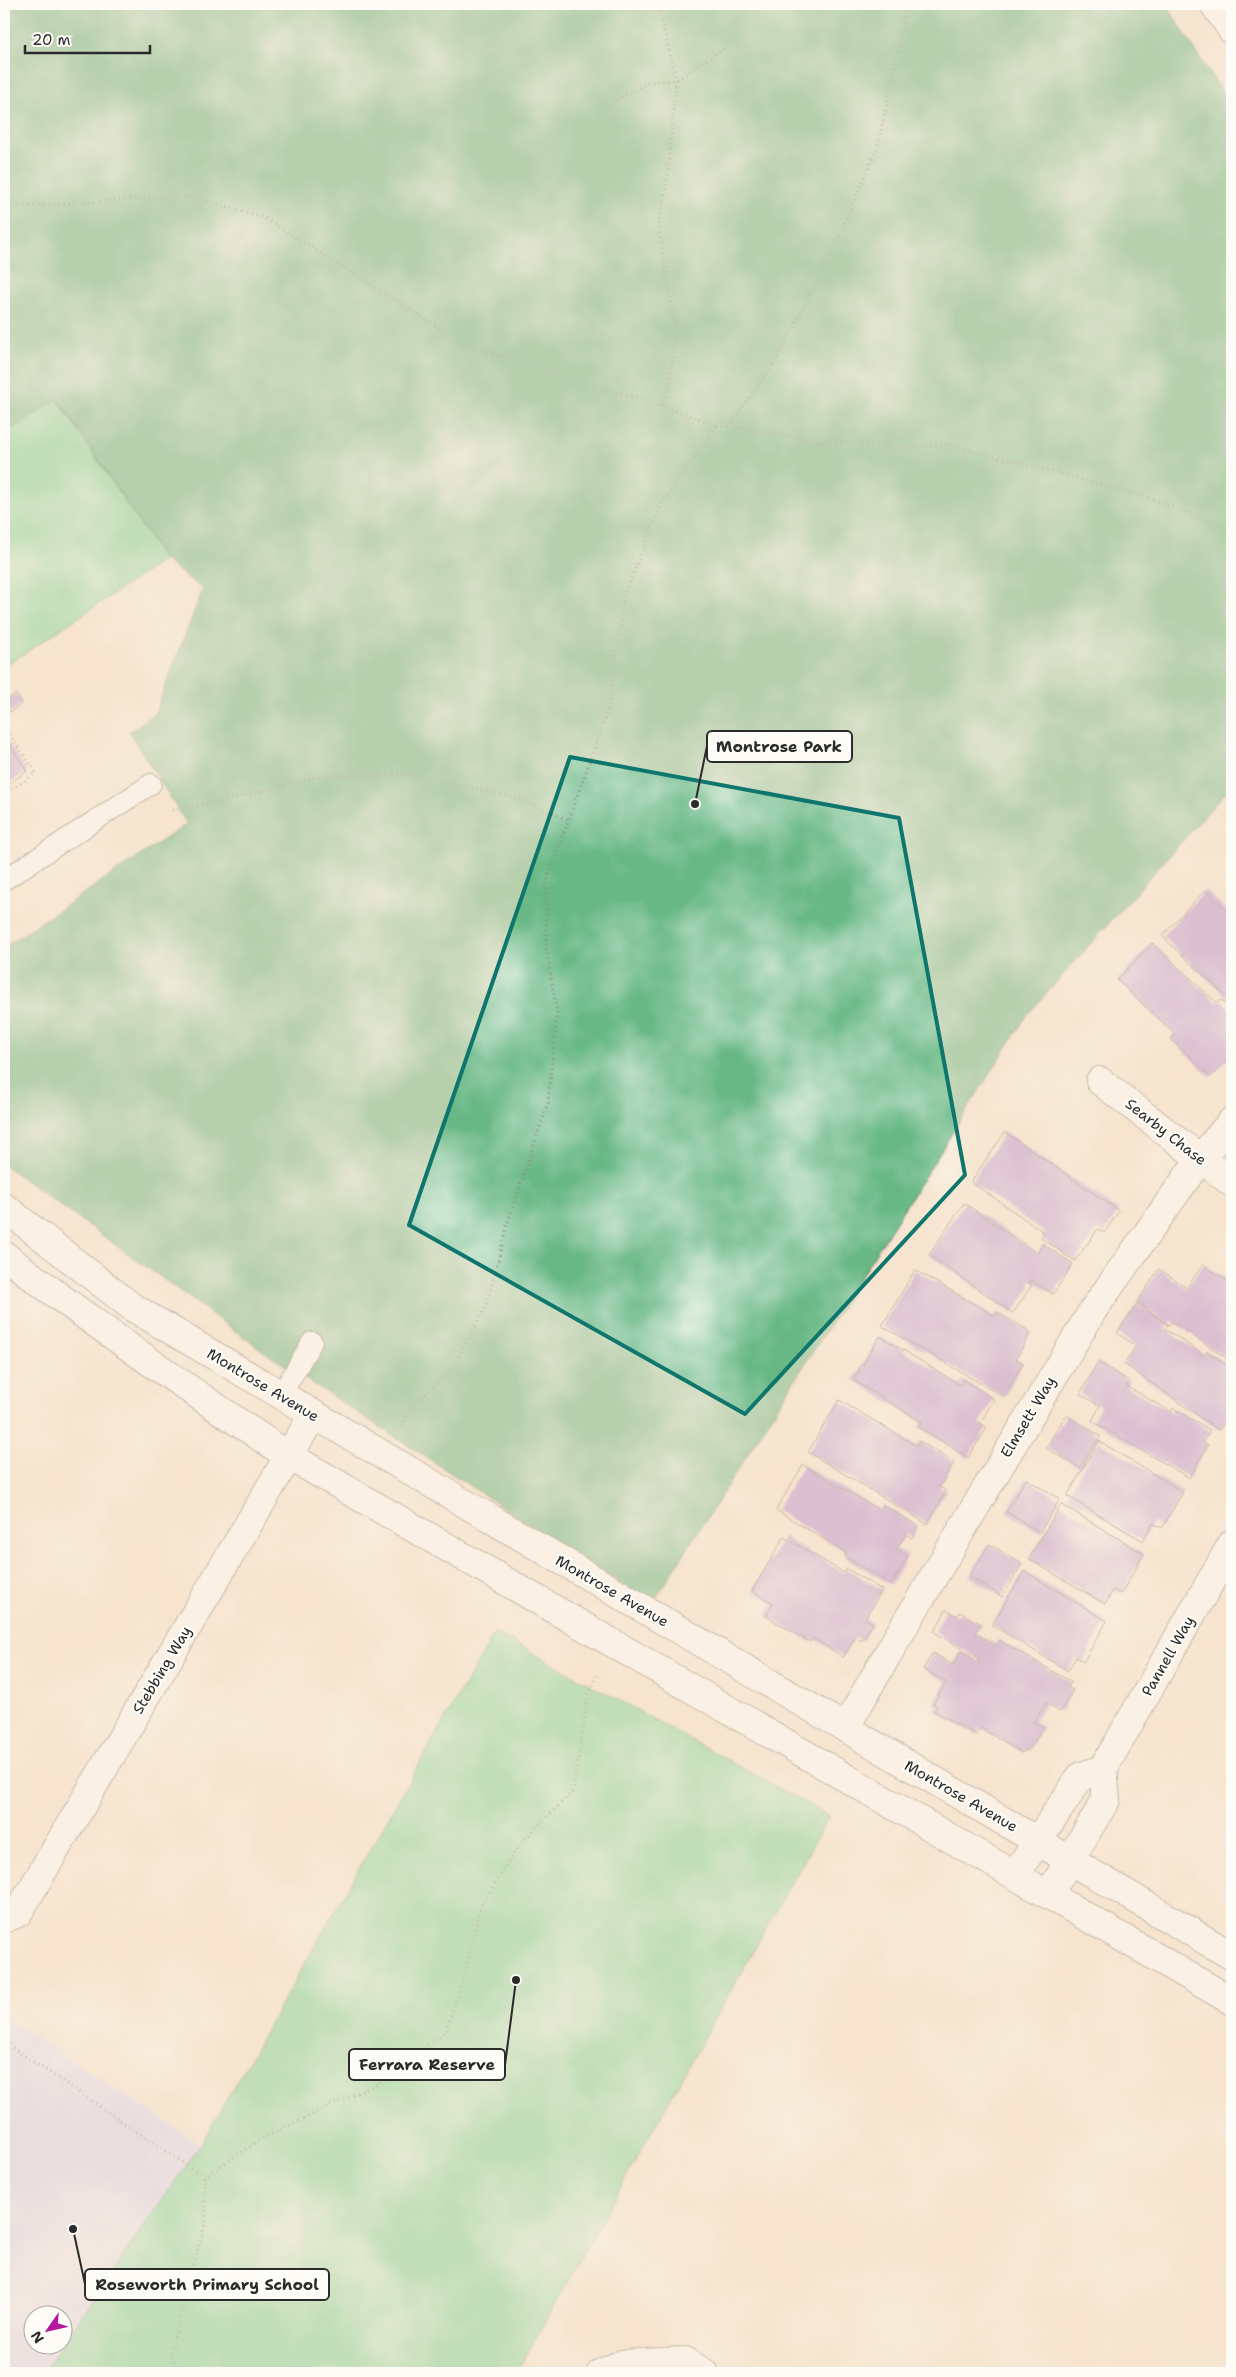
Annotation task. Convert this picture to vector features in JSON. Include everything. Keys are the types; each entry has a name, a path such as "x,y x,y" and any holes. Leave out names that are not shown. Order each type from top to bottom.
{"street":[{"path":"1214,4 1232,30"},
{"name":"Searby Chase","path":"1100,1081 1232,1183"},
{"name":"Elmsett Way","path":"846,1728 897,1638 1093,1310 1200,1159 1232,1121"},
{"name":"Montrose Avenue","path":"4,1207 132,1307 1232,1956"},
{"path":"4,1255 143,1358 289,1456 1232,2001"},
{"name":"Stebbing Way","path":"4,1919 18,1913 314,1415"},
{"name":"Pannell Way","path":"1104,1768 1232,1544"},
{"path":"1015,1875 1081,1776 1104,1768 1106,1800 1049,1894"},
{"path":"602,2373 622,2364 684,2361 705,2373"}],"lane":[{"path":"4,880 150,784"},
{"path":"281,1395 312,1342"}],"path":[{"path":"658,4 676,80 667,184 658,227 675,320 670,386 662,406"},
{"path":"729,427 780,354 826,265 877,149 899,47 906,4"},
{"path":"617,100 649,82 676,80 729,45"},
{"path":"4,207 190,196 263,217 470,347 662,406 717,425 823,441 904,448 949,444 1147,497 1232,530"},
{"path":"386,1458 410,1410 451,1369 486,1307 509,1218 548,1103 557,1014 546,948 546,883 610,707 624,596 662,503 717,425"},
{"path":"4,726 36,773 4,794"},
{"path":"150,784 164,811 219,802 322,776 412,774 518,798 568,820"},
{"path":"204,2177 261,2139 378,2083 446,2032 466,1970 480,1907 519,1845 573,1791 588,1695 616,1644"},
{"path":"4,2042 204,2177"},
{"path":"179,2373 170,2354 206,2220 204,2177"}],"highlighted area":[{"path":"570,757 899,818 965,1175 745,1414 409,1225"}],"shaded area":[{"path":"4,2017 201,2144 72,2330 72,2304 22,2304 22,2354 55,2354 42,2373 4,2373"}],"green space":[{"path":"4,4 1166,4 1232,108 1232,785 1028,1014 652,1604 269,1355 4,1165 4,947 187,824 129,732 155,713 203,589 164,560 58,399 4,434"},
{"path":"57,399 164,560 4,667 4,434"},
{"path":"495,1632 829,1816 516,2373 42,2373 55,2354 72,2354 72,2330 201,2144"}],"building":[{"path":"16,694 22,703 10,712 4,702"},
{"path":"4,736 27,771 4,787"},
{"path":"1205,890 1232,916 1232,1002 1162,936"},
{"path":"1152,943 1217,1003 1221,1000 1232,1010 1232,1046 1228,1050 1232,1055 1211,1077 1171,1039 1175,1034 1117,980"},
{"path":"1005,1132 1119,1211 1104,1233 1098,1229 1075,1261 1041,1238 1045,1233 971,1182"},
{"path":"964,1203 1037,1253 1043,1244 1073,1264 1053,1294 1031,1280 1029,1283 1032,1285 1013,1313 929,1255"},
{"path":"1203,1264 1232,1284 1232,1362 1172,1321 1169,1325 1137,1302 1159,1269 1187,1288"},
{"path":"915,1270 995,1316 997,1312 1031,1332 1016,1359 1023,1363 1004,1397 882,1326"},
{"path":"1137,1304 1168,1325 1165,1329 1204,1355 1207,1351 1232,1368 1232,1411 1219,1430 1124,1364 1136,1346 1117,1333"},
{"path":"880,1336 960,1385 963,1380 994,1399 980,1423 987,1428 968,1458 919,1427 922,1422 853,1380"},
{"path":"1098,1362 1129,1381 1126,1386 1171,1412 1173,1408 1210,1430 1203,1442 1208,1445 1189,1478 1092,1421 1100,1406 1080,1394"},
{"path":"839,1400 917,1446 919,1441 954,1462 939,1487 946,1491 927,1524 808,1452"},
{"path":"1066,1415 1100,1436 1080,1468 1046,1448"},
{"path":"1099,1441 1183,1492 1162,1528 1153,1523 1143,1541 1067,1496"},
{"path":"803,1465 880,1510 883,1505 918,1526 912,1538 906,1534 896,1549 908,1556 891,1585 845,1557 847,1553 776,1510"},
{"path":"1026,1479 1060,1499 1040,1532 1006,1512"},
{"path":"1061,1504 1144,1554 1121,1594 1113,1590 1105,1604 1029,1559"},
{"path":"784,1537 844,1573 847,1569 882,1590 865,1619 873,1623 862,1641 855,1637 843,1657 813,1638 810,1642 766,1616 773,1603 752,1591"},
{"path":"989,1544 1022,1564 1002,1597 969,1576"},
{"path":"1024,1571 1107,1621 1083,1662 1076,1657 1068,1671 992,1625"},
{"path":"946,1610 957,1616 960,1612 981,1624 975,1633 996,1645 999,1640 1071,1682 1068,1688 1073,1690 1060,1712 1046,1703 1034,1722 1043,1727 1028,1751 1024,1749 1023,1753 981,1728 976,1735 934,1711 937,1706 933,1704 946,1682 923,1669 933,1653 953,1665 961,1651 978,1661 980,1659 934,1632"}],"place":[{"name":"Montrose Park","path":"695,804"},
{"name":"Ferrara Reserve","path":"516,1980"},
{"name":"Roseworth Primary School","path":"73,2229"}]}
